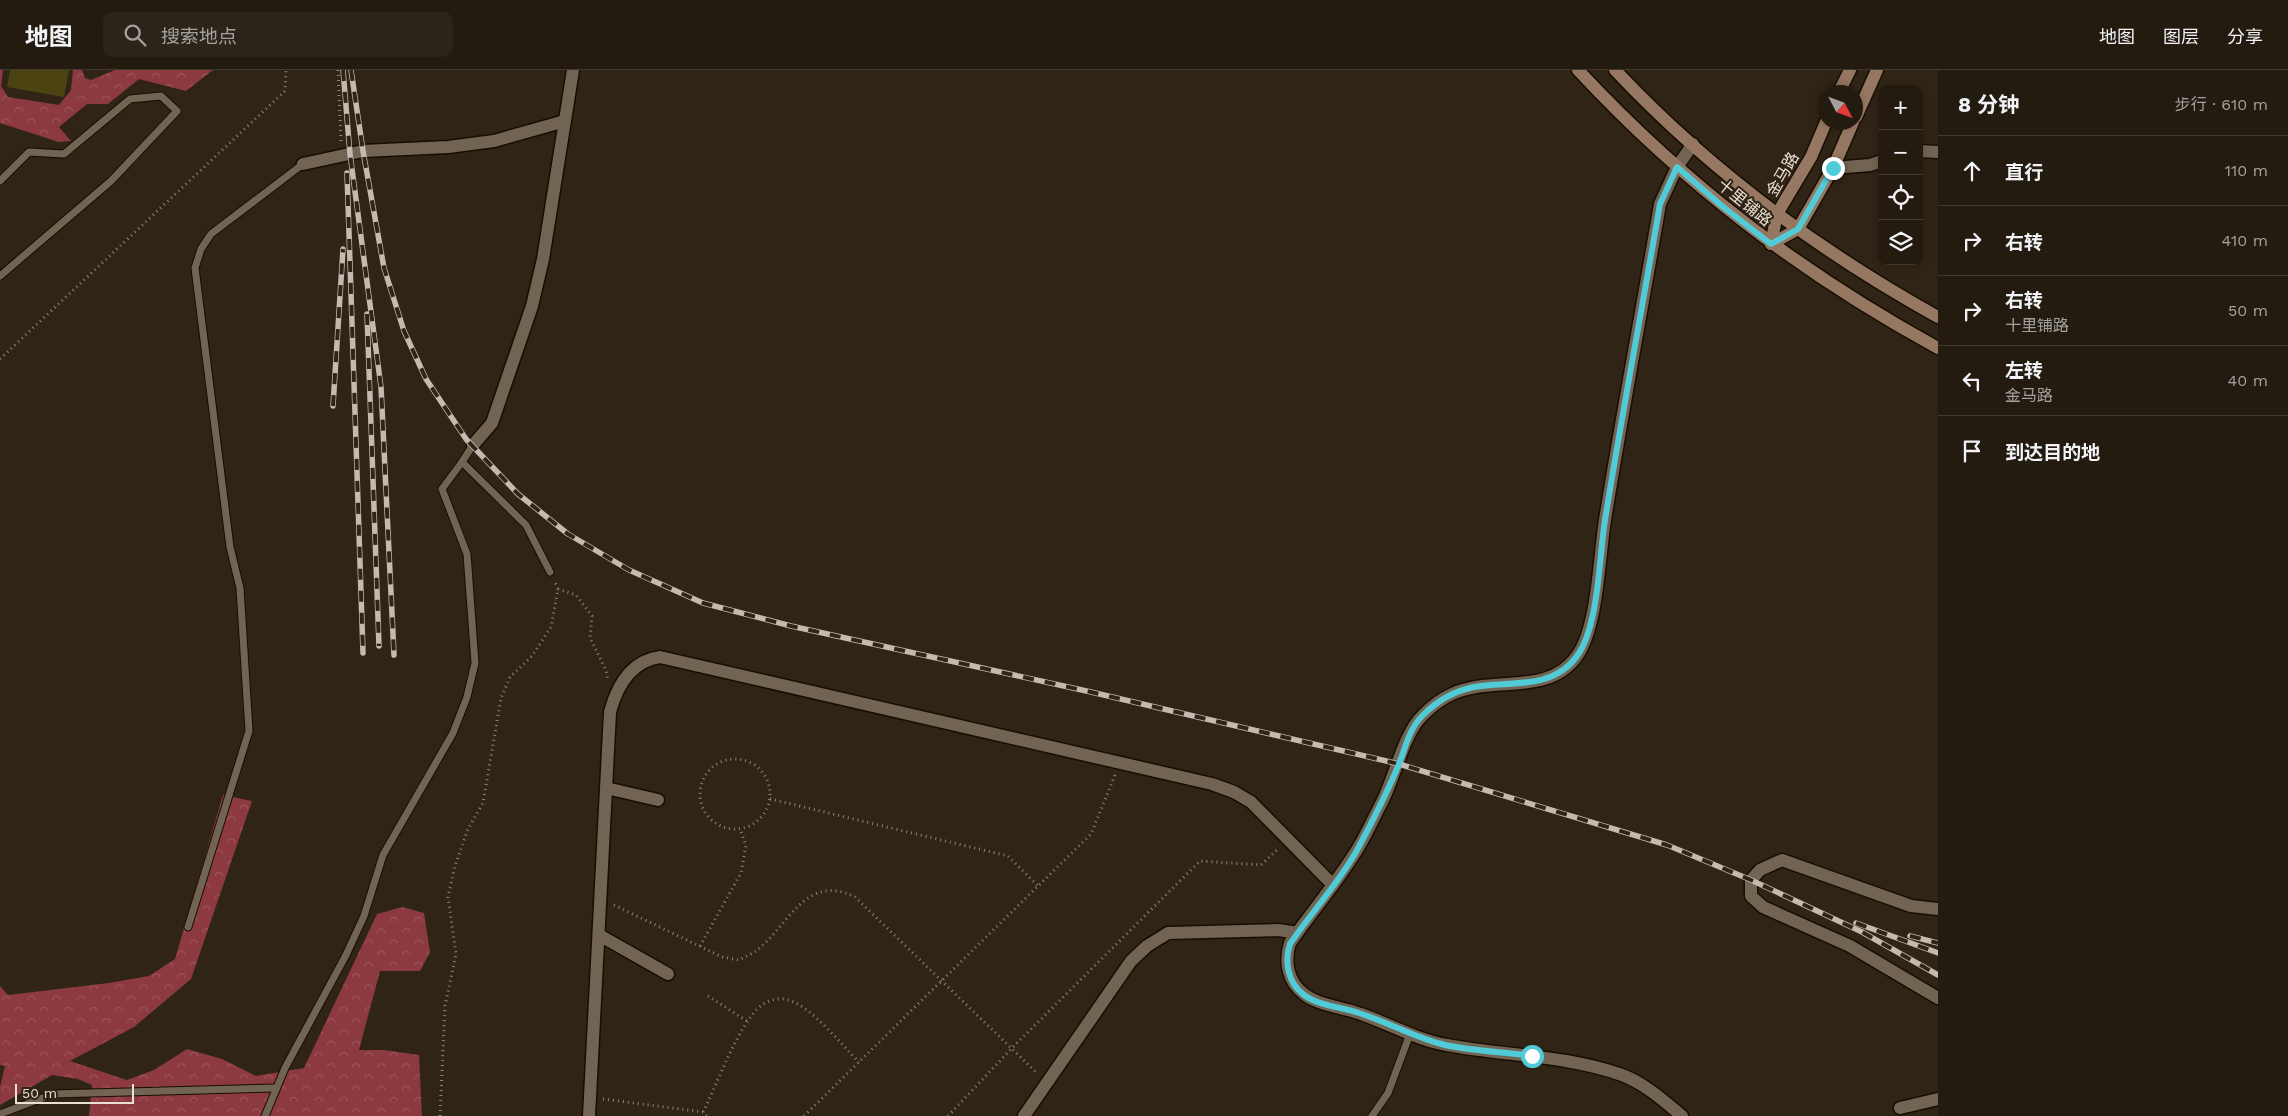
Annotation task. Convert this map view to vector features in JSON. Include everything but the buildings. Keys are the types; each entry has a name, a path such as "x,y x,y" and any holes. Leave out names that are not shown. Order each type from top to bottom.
{"main road":[{"name":"十里铺路","path":"1578,70 1608,102 1677,167 1722,206 1771,244 1855,299 1938,348"},
{"name":"十里铺路","path":"1615,70 1739,185 1798,229 1938,317"},
{"path":"1842,85 1850,70"},
{"path":"1863,101 1876,70"},
{"name":"金马路","path":"1771,244 1777,214 1810,157 1822,130"},
{"path":"1771,244 1798,229 1833,168 1850,130"}],"street":[{"path":"472,445 492,424 532,306 544,259 573,70"},
{"path":"303,164 363,151 448,147 494,141 565,122"},
{"path":"1682,1116 1648,1090 1615,1073 1532,1056 1446,1045 1410,1034 1360,1013 1314,1000 1304,995 1290,978 1287,967 1287,953 1297,933 1354,855 1383,800 1399,764 1404,745 1421,716 1434,705 1459,692 1473,688 1538,681 1556,677 1568,668 1579,654 1586,636 1595,598 1604,523 1660,204 1677,167 1693,144"},
{"path":"1923,151 1938,152"},
{"path":"1833,168 1870,165 1878,162"},
{"path":"589,1116 588,1098 601,899 609,720 616,690 632,670 646,659 660,657 1212,784 1234,792 1251,802 1289,838 1333,885"},
{"path":"606,788 658,800"},
{"path":"1938,909 1911,906 1782,860 1760,870 1751,880 1751,896 1763,908 1850,946 1938,998"},
{"path":"1024,1116 1131,961 1147,946 1168,933 1279,930 1297,933"},
{"path":"599,935 668,974"},
{"path":"1900,1108 1938,1098"}],"lane":[{"path":"0,181 29,152 64,154 130,99 161,96 177,111 111,181 0,276"},
{"path":"188,928 249,731 240,588 230,548 195,268 201,249 211,234 303,164"},
{"path":"265,1116 285,1068 346,955 364,916 383,855 453,733 467,697 475,664 467,554 442,489 472,445"},
{"path":"462,462 526,525 550,572"},
{"path":"1372,1116 1388,1093 1410,1034"},
{"path":"0,1114 53,1094 276,1088"}],"path":[{"path":"0,359 285,91 286,70"},
{"path":"338,70 342,155"},
{"path":"440,1116 445,1006 456,954 448,897 455,866 468,829 483,802 500,698 510,677 532,656 550,627 558,589 550,572"},
{"path":"558,589 576,595 592,616 590,638 606,670 607,680 616,690"},
{"path":"735,759 752,764 765,776 770,787 770,799 766,810 759,819 740,829 718,825 709,818 703,809 700,798 700,787 705,776 713,767 723,761 735,759"},
{"path":"804,1116 1091,834 1121,763"},
{"path":"770,799 1008,856 1038,886"},
{"path":"700,946 741,873 746,845 740,829"},
{"path":"948,1116 1012,1048 1200,861 1260,865 1289,838"},
{"path":"601,899 722,956 739,960 757,950 806,898 822,891 840,889 855,897 1048,1083"},
{"path":"708,996 747,1021"},
{"path":"704,1112 747,1021 762,1004 777,998 790,1000 805,1008 859,1062"},
{"path":"588,1098 704,1112 707,1116"}],"green space":[{"path":"0,70 3,70 1,86 8,97 59,105 71,90 73,70 82,70 85,78 91,80 115,70 213,70 186,91 139,79 108,104 87,104 59,127 71,141 59,142 0,123"},
{"path":"223,795 252,801 191,979 134,1027 70,1061 127,1080 154,1070 187,1049 222,1059 256,1076 304,1068 377,914 402,907 424,913 430,952 420,971 380,971 359,1050 384,1050 419,1055 422,1116 89,1116 92,1085 78,1079 52,1075 0,1105 0,1087 5,1066 0,1065 0,986 8,995 109,983 149,976 175,959"}],"railway":[{"path":"343,70 350,154 381,387 394,655"},
{"path":"351,70 384,268 404,331 426,379 466,439 518,494 568,534 629,570 703,603 791,626 1091,692 1399,764 1667,845 1751,880 1862,932 1938,975"},
{"path":"347,173 363,653"},
{"path":"333,406 343,249"},
{"path":"367,314 379,646"},
{"path":"1856,923 1938,953"},
{"path":"1910,936 1938,943"}],"route":[{"path":"1532,1056 1446,1045 1410,1034 1360,1013 1314,1000 1304,995 1290,978 1287,967 1287,953 1290,944 1354,855 1383,800 1411,730 1421,716 1452,694 1473,688 1538,681 1556,677 1568,668 1579,654 1586,636 1595,598 1604,523 1660,204 1677,167 1722,206 1771,244 1798,229 1833,168"}]}
